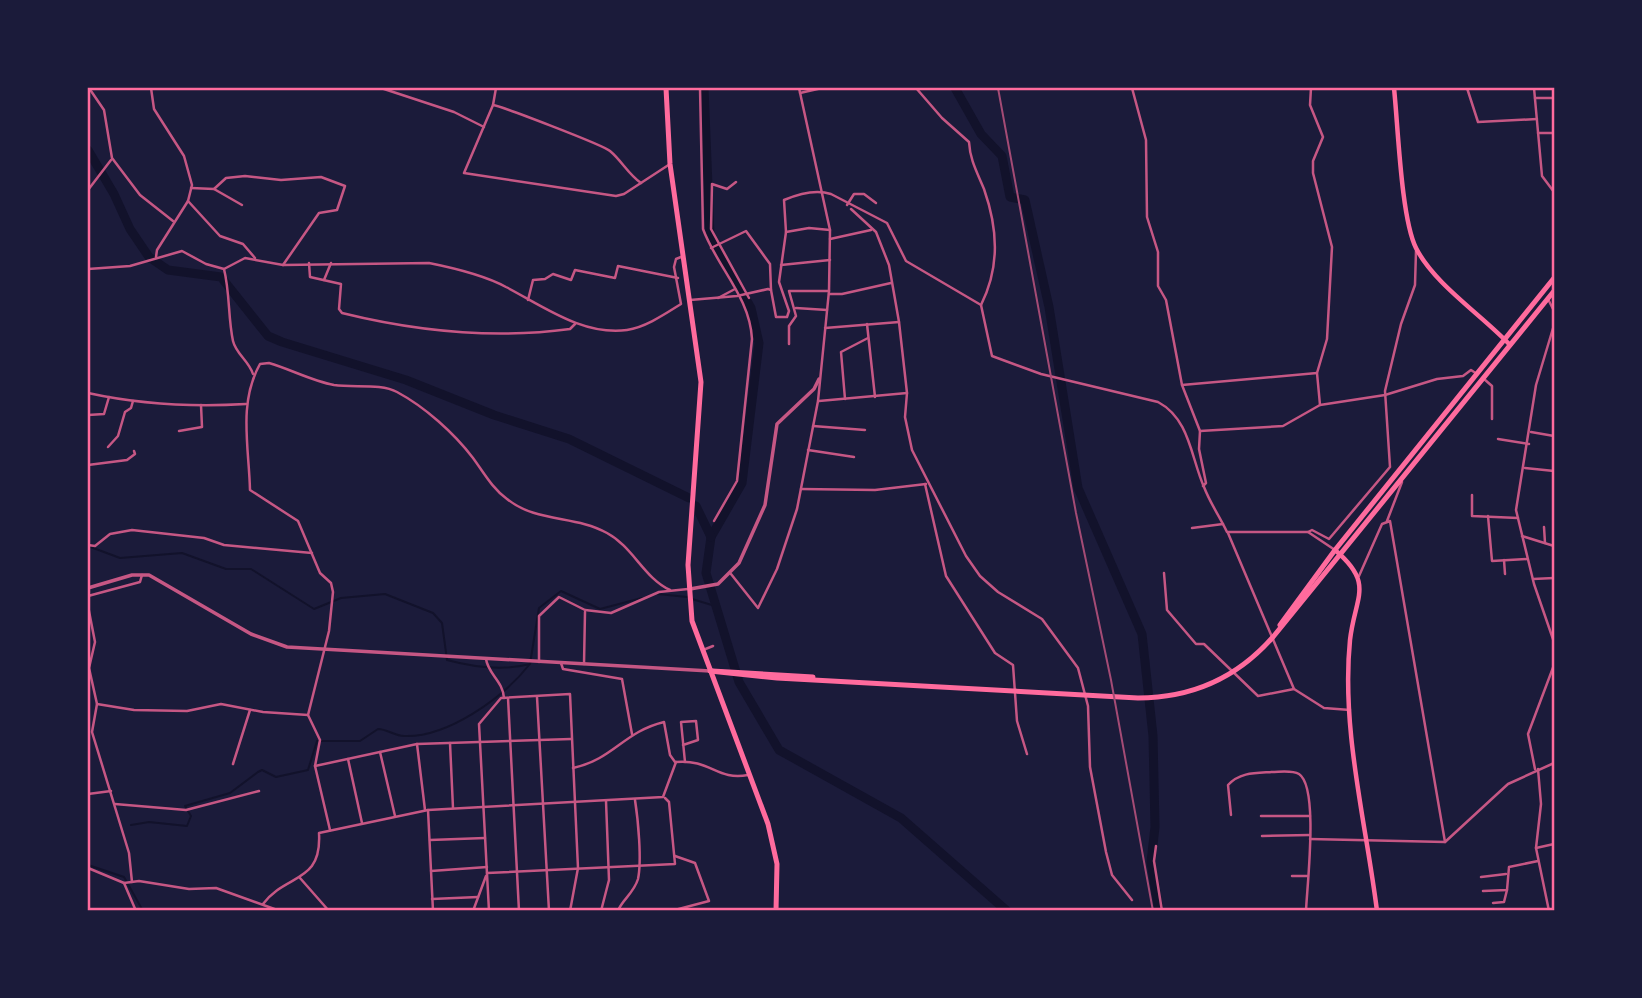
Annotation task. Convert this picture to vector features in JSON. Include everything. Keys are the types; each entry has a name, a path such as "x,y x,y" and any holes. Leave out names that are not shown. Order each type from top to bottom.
{"highway":[{"path":"666,88 670,164 701,382 688,589 692,621 768,824 777,864 776,911"},
{"path":"710,671 1016,693 1147,698 1179,695 1215,682 1243,666 1275,634 1282,621 1555,278"},
{"path":"1338,552 1402,480 1555,290"}],"main road":[{"path":"1394,88 1408,219 1416,248 1437,274 1510,345"},
{"path":"1338,552 1359,576 1349,649 1350,710 1377,911"}],"street":[{"path":"89,88 104,110 112,158 139,195 173,221"},
{"path":"151,88 154,109 184,156 190,172 191,188 188,201 173,221 157,250 156,258"},
{"path":"381,88 454,112 484,127"},
{"path":"401,94 405,88"},
{"path":"496,88 484,127 464,173 615,196 670,164"},
{"path":"700,88 703,229 750,315 752,338 737,481 714,521"},
{"path":"731,574 758,608 777,569 801,489 818,401 829,292 830,230 799,88"},
{"path":"800,93 822,88"},
{"path":"916,88 969,142 970,158 989,207 996,263 981,305 992,356 1041,374 1158,402 1171,410 1187,436 1203,486 1275,634 1294,690 1324,708 1350,710"},
{"path":"1132,88 1146,140 1147,217 1158,252 1158,286 1166,300 1182,385 1200,431 1199,449 1206,483 1203,486"},
{"path":"1311,88 1310,105 1323,137 1313,161 1313,173 1332,247 1327,339 1317,373 1320,405"},
{"path":"1467,88 1478,122 1537,119"},
{"path":"1534,88 1542,176 1555,192"},
{"path":"1535,98 1555,97"},
{"path":"492,105 504,106 526,118 597,144 610,151 625,170 641,183"},
{"path":"1538,133 1555,133"},
{"path":"88,190 112,158"},
{"path":"214,189 226,178 245,177 281,180 321,177 345,186 337,210 319,213 283,265"},
{"path":"736,182 727,189 712,184 711,229 750,296"},
{"path":"191,188 214,189 242,205"},
{"path":"711,248 746,231 770,264 776,317 787,317 789,312 779,282 786,232 784,200 823,192 887,223 906,261 981,305"},
{"path":"847,205 854,194 864,194 876,203"},
{"path":"188,201 220,236 243,244 255,258"},
{"path":"847,205 873,229 889,265 907,393 908,438 928,484 966,556 980,576 998,592 1042,619 1078,668 1088,706 1090,767 1106,852 1112,875 1132,901"},
{"path":"786,232 809,228 830,230"},
{"path":"830,239 873,229"},
{"path":"1227,532 1312,530 1329,539 1387,472 1390,453 1385,395 1401,324 1415,285 1416,248"},
{"path":"88,269 130,266 182,251 213,267 224,269 245,258 283,265 398,262 452,267 504,286 575,324 613,331 645,324 681,304 674,267 676,259 684,256"},
{"path":"781,265 831,260"},
{"path":"309,263 310,277 341,284 339,309 342,313 401,326 507,333 570,329 575,324"},
{"path":"324,279 331,263"},
{"path":"528,300 533,280 545,279 553,274 571,280 575,270 615,278 618,266 678,278"},
{"path":"224,269 230,297 234,344 251,366 253,374"},
{"path":"789,344 789,326 796,316 796,308 789,291 842,294 892,283"},
{"path":"718,298 735,289"},
{"path":"690,300 750,296 771,290"},
{"path":"1548,299 1555,311"},
{"path":"796,308 827,310"},
{"path":"825,328 899,322"},
{"path":"867,324 875,397"},
{"path":"1555,325 1536,385 1525,468 1516,502 1533,579 1555,642"},
{"path":"845,399 841,352 869,338"},
{"path":"330,830 315,766 320,740 308,715 332,614 333,592 298,521 250,490 246,404 253,374 260,364 268,363 331,385 366,389 379,386 394,390 431,416 473,458 485,478 507,500 529,514 608,533 656,582 670,590"},
{"path":"1200,431 1283,426 1320,405 1385,395 1437,379 1463,376 1471,370 1477,374"},
{"path":"1182,385 1317,373"},
{"path":"539,662 539,616 562,597 585,610 611,614 659,592 718,584 731,574 739,564 765,505 778,424 814,389 819,379"},
{"path":"1484,379 1492,386 1492,419"},
{"path":"88,393 133,401 201,405 246,404"},
{"path":"818,401 907,393"},
{"path":"88,415 104,414 109,397"},
{"path":"108,447 118,436 125,412 131,408 133,401"},
{"path":"179,431 202,427 201,405"},
{"path":"813,426 865,430"},
{"path":"1531,432 1555,436"},
{"path":"1498,439 1529,444"},
{"path":"808,450 854,457"},
{"path":"88,465 127,460 135,454 134,451"},
{"path":"1525,468 1555,471"},
{"path":"1359,576 1401,490 1402,480"},
{"path":"801,489 875,490 928,484"},
{"path":"928,484 947,576 995,653 1013,665 1017,721 1027,754"},
{"path":"1472,495 1472,516 1518,518"},
{"path":"1488,516 1492,561 1528,558"},
{"path":"1387,521 1390,521 1399,568 1445,842"},
{"path":"1192,528 1223,524"},
{"path":"1544,527 1545,543"},
{"path":"88,545 95,546 110,534 132,530 204,538 225,545 312,553"},
{"path":"1308,532 1338,552"},
{"path":"1522,536 1555,546"},
{"path":"1504,560 1505,574"},
{"path":"1164,573 1167,610 1196,644 1204,644 1258,696 1294,690"},
{"path":"88,596 140,582 142,575"},
{"path":"88,588 109,580 142,575 163,582 272,644 322,650 710,671"},
{"path":"1533,579 1555,578"},
{"path":"88,606 94,639 89,668 97,704 90,732 116,804 129,853 132,882"},
{"path":"584,664 585,610"},
{"path":"88,639 94,639"},
{"path":"701,650 713,646"},
{"path":"486,659 489,669 503,686 506,698 519,911"},
{"path":"561,663 563,669 622,680 632,734"},
{"path":"1549,911 1536,848 1541,804 1528,734 1555,665"},
{"path":"1547,690 1555,691"},
{"path":"489,911 479,724 506,698 570,694 578,868 570,911"},
{"path":"537,696 549,911"},
{"path":"97,704 134,710 187,711 221,704 308,715"},
{"path":"233,764 250,709"},
{"path":"683,745 698,740 696,721 681,722 683,745 685,762"},
{"path":"573,768 603,758 632,734 664,722 670,755 676,762 708,765 728,777 748,775"},
{"path":"315,766 417,744 572,739"},
{"path":"450,743 453,808"},
{"path":"417,744 430,840 433,911"},
{"path":"380,752 395,817"},
{"path":"348,759 362,823"},
{"path":"663,797 676,762"},
{"path":"1262,836 1445,842 1508,784 1536,769 1555,763"},
{"path":"1231,815 1228,785 1234,778 1256,773 1296,772 1306,783 1310,816 1307,911"},
{"path":"88,794 111,791"},
{"path":"116,804 187,810 259,791"},
{"path":"263,904 316,863 319,833 330,830 427,810 663,797 669,802 675,864 487,873"},
{"path":"618,911 620,905 630,898 638,882 635,800"},
{"path":"601,911 609,867 606,801"},
{"path":"1261,816 1310,816"},
{"path":"430,840 485,838"},
{"path":"1536,848 1555,844"},
{"path":"1156,846 1154,861 1162,911"},
{"path":"671,911 709,901 695,863 674,856"},
{"path":"1493,903 1504,902 1509,867 1538,861"},
{"path":"431,871 487,867"},
{"path":"88,868 124,883 172,888 216,888 280,911"},
{"path":"473,911 487,873"},
{"path":"1481,877 1507,874"},
{"path":"1292,876 1307,876"},
{"path":"300,877 329,911"},
{"path":"124,883 136,911"},
{"path":"1483,891 1507,890"},
{"path":"432,899 478,897"}],"waterway":[{"path":"704,88 710,236 751,308 759,343 742,483 711,537 706,573 739,682 779,750 901,818 1007,911"},
{"path":"955,88 981,134 1002,156 1010,197 1025,200 1049,307 1078,488 1142,634 1153,736 1155,827 1151,862 1159,911"},
{"path":"88,150 114,194 130,229 149,257 168,270 221,277 268,336 406,380 494,415 569,439 689,498"},
{"path":"696,506 711,537"},
{"path":"88,546 120,558 182,553 226,569 251,569 314,609 341,598 385,594 433,613 442,623 447,660 488,667 530,664 539,608 561,591 600,609 642,598"},
{"path":"658,594 687,597"},
{"path":"692,599 715,606"},
{"path":"131,825 149,822 187,826 191,816 185,806 230,793 262,770 276,777 308,770 317,741 360,741 378,729 404,736 421,735 456,723 505,690 529,665"},
{"path":"88,865 124,877 143,911"}],"railway":[{"path":"998,88 1153,911"}]}
